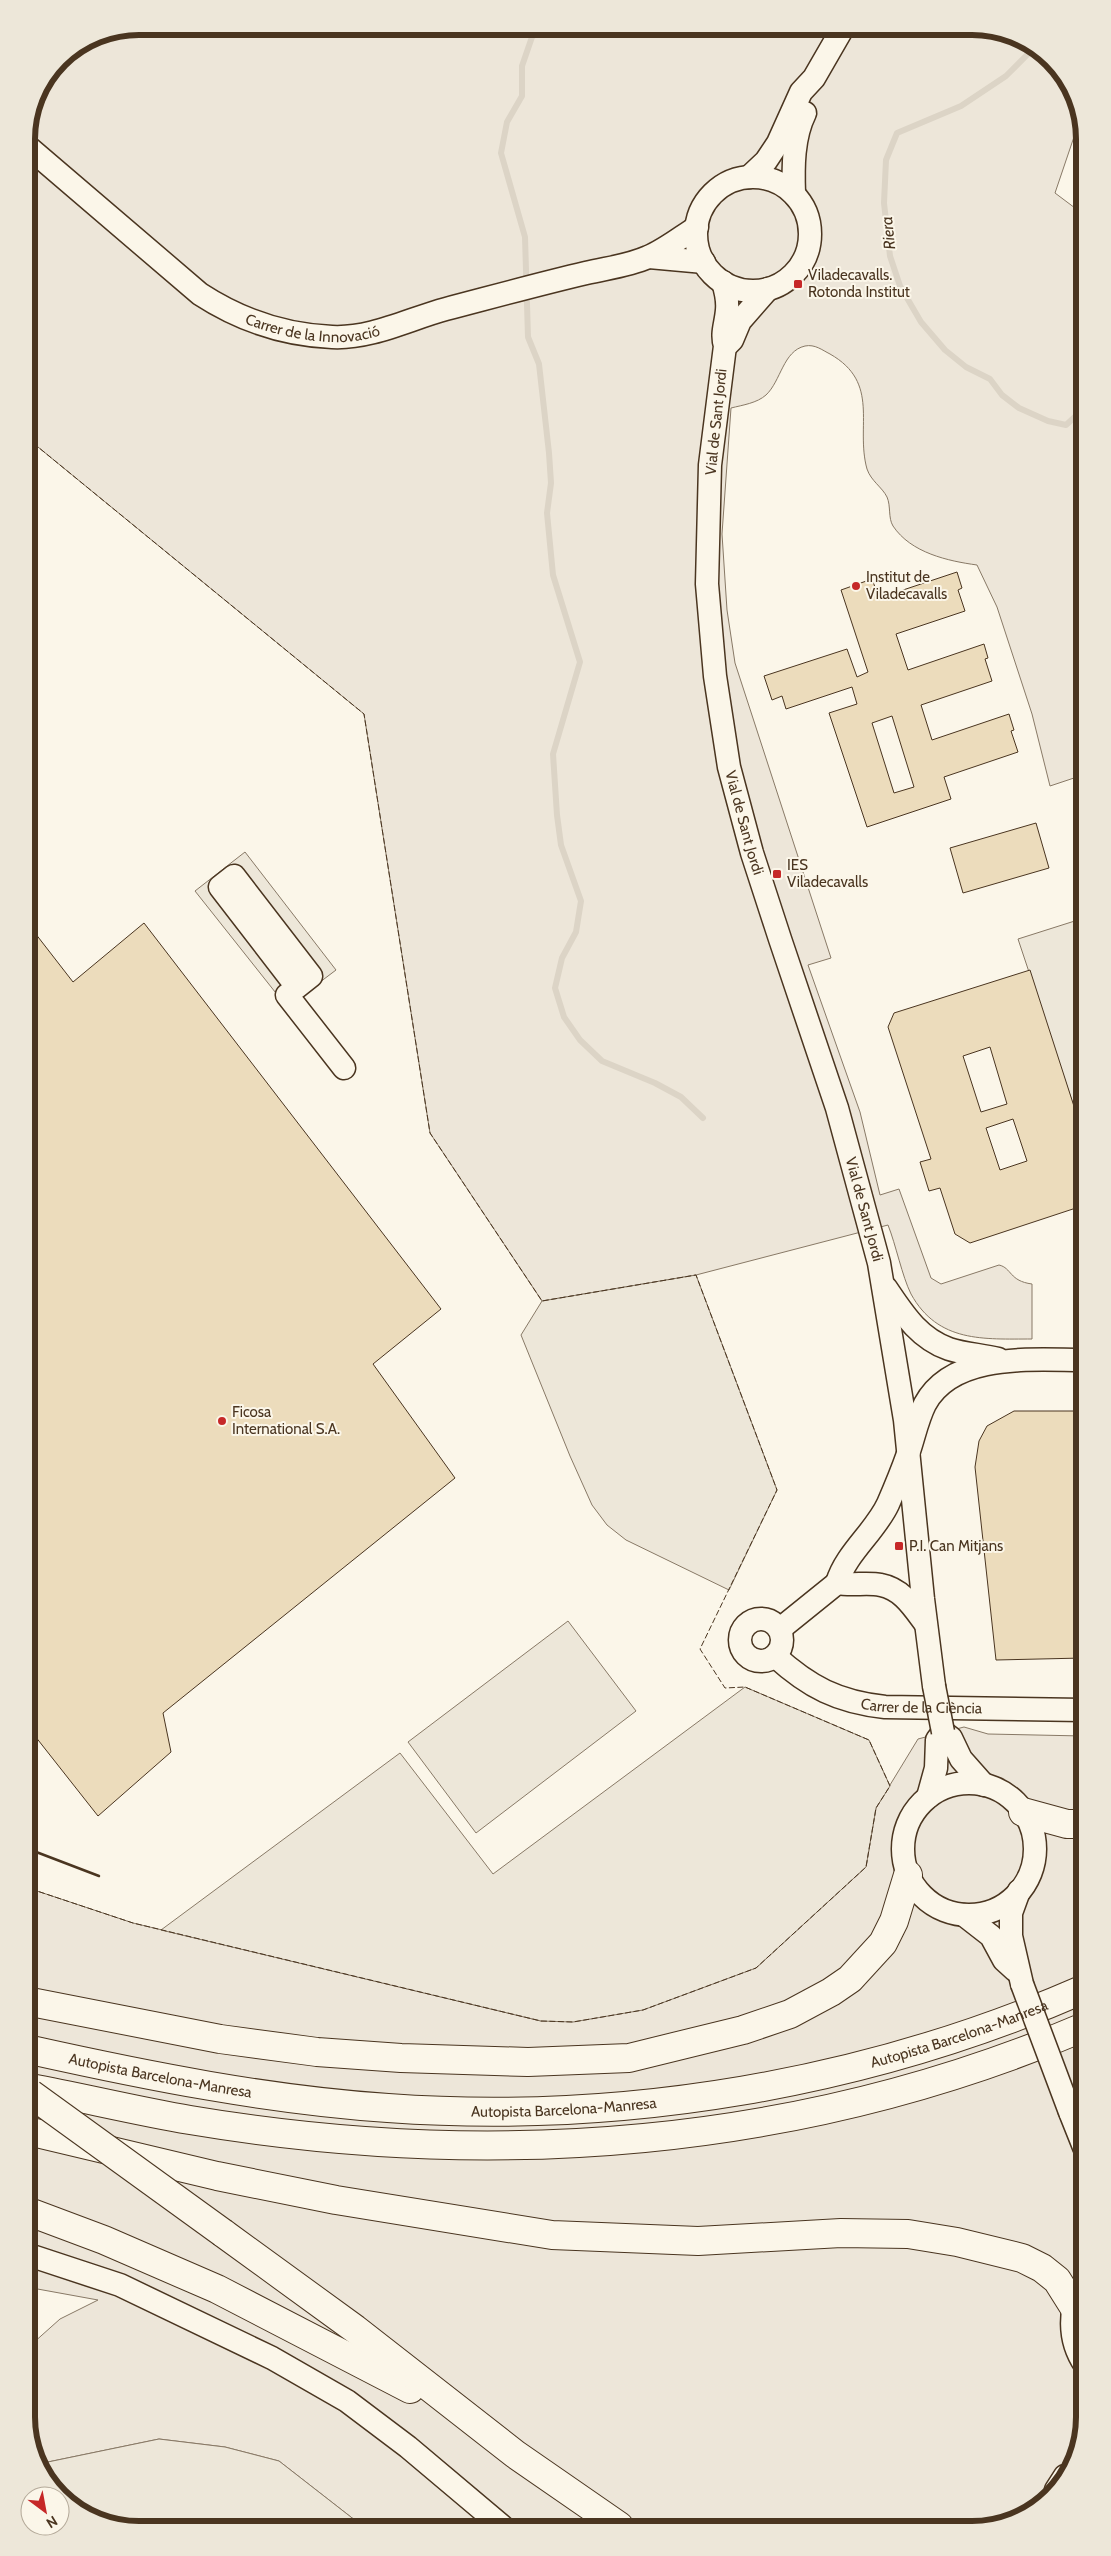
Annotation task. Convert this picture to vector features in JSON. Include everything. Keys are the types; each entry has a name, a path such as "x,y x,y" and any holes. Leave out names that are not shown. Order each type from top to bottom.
{"main road":[{"path":"1023,1812 1067,1824 1076,1824"},
{"path":"35,2003 220,2039 317,2052 401,2058 528,2062 629,2058 743,2030 790,2014 831,1992 850,1979 883,1943 894,1921 908,1875"},
{"name":"Autopista Barcelona-Manresa","path":"35,2051 176,2079 320,2102 389,2108 479,2111 575,2110 691,2099 796,2081 945,2041 1076,1992"},
{"path":"35,2089 190,2120 312,2136 452,2147 596,2144 702,2132 800,2117 901,2092 1012,2056 1076,2029"},
{"path":"35,2097 355,2329 473,2423 566,2491 611,2521"},
{"path":"35,2106 134,2124 190,2120"},
{"path":"35,2133 218,2176 336,2200 552,2234 698,2240 841,2233 908,2234 957,2242 1022,2258 1042,2268 1056,2280 1074,2308"},
{"path":"35,2214 104,2240 217,2289 306,2333 473,2423"}],"street":[{"path":"749,177 770,155 790,119 801,92 814,78 839,35"},
{"path":"794,194 794,153 800,122 813,96 814,78"},
{"name":"Carrer de la Innovació","path":"35,154 200,294 215,304 270,328 334,338 362,334 588,272 627,265 649,257 697,227"},
{"path":"725,346 732,340 740,321 768,288 790,276 797,269 807,251 809,241 808,221 805,211 794,194 770,180 749,177 732,181 711,196 701,210 697,227 697,245 704,262 723,282 740,289 768,288"},
{"name":"Carrer de la Innovació","path":"649,257 704,262"},
{"name":"Vial de Sant Jordi","path":"723,282 727,296 727,312 722,336 725,346 710,465 707,584 716,676 729,767 780,939 860,1185 882,1283 908,1454 926,1626 934,1686 943,1732"},
{"path":"297,987 220,887 234,876 311,976 287,995 344,1068"},
{"path":"882,1283 913,1325 929,1339 948,1349 1001,1360 1076,1360"},
{"path":"780,1629 838,1583 841,1570 880,1519 908,1454 926,1402 939,1386 970,1369 1001,1360"},
{"path":"838,1583 850,1586 881,1585 897,1591 907,1599 926,1626"},
{"path":"757,1619 769,1620 780,1629 782,1640 779,1650 767,1660 751,1658 741,1646 740,1636 749,1622 757,1619"},
{"name":"Carrer de la Ciència","path":"774,1656 800,1679 856,1704 884,1707 1076,1710"},
{"path":"928,1797 936,1768 937,1740 943,1732 950,1738 961,1759 984,1785"},
{"path":"964,1915 990,1911 1006,1903 1019,1891 1028,1878 1034,1856 1033,1833 1023,1812 1006,1795 984,1785 972,1783 954,1785 928,1797 912,1816 904,1839 904,1863 908,1875 919,1892 935,1906 964,1915 992,1936 1004,1960 1019,1978"},
{"path":"1019,1891 1011,1913 1011,1936 1016,1954 1019,1978 1076,2127"},
{"path":"35,2257 101,2277 196,2320 272,2358 347,2401 408,2447 496,2521"},
{"path":"1076,2303 1074,2308 1074,2339 1076,2344"}],"shaded area":[{"path":"139,35 979,35 1012,43 1046,65 1065,93 1072,112 1075,132 1055,193 1076,209 1076,777 1050,786 1032,714 997,607 977,565 942,558 920,549 910,543 893,526 887,497 867,469 864,453 863,406 856,378 846,366 830,354 812,346 798,349 787,360 766,395 754,402 731,408 722,534 727,610 735,663 831,958 808,965 860,1112 880,1195 899,1189 931,1278 941,1284 999,1265 1019,1280 1032,1284 1032,1339 980,1338 948,1330 935,1322 922,1310 911,1294 888,1225 696,1275 542,1301 430,1133 364,714 35,445 35,132 43,99 65,65 99,43 126,36"},
{"path":"245,852 336,970 287,1007 195,891"},
{"path":"1076,921 1076,1113 1018,939"},
{"path":"696,1275 777,1490 729,1590 626,1540 607,1525 592,1505 521,1335 542,1301"},
{"path":"568,1621 636,1711 476,1833 408,1742"},
{"path":"745,1687 869,1740 890,1786 876,1808 866,1867 756,1968 643,2010 573,2022 541,2021 161,1930 400,1753 493,1874"},
{"path":"964,1727 988,1734 1076,1736 1076,2417 1075,2430 1068,2457 1046,2491 1012,2513 979,2521 356,2521 279,2461 225,2447 159,2439 46,2462 36,2430 35,2341 60,2319 98,2300 35,2289 35,1890 133,1923 541,2021 756,1968 866,1867 876,1808 918,1739"},
{"path":"159,2439 225,2447 279,2461 356,2521 132,2521 119,2519 99,2513 70,2495 70,2486 61,2486 46,2463"}],"building":[{"path":"957,572 962,588 958,590 965,611 896,634 908,670 984,644 988,658 985,659 992,681 921,705 932,740 1009,714 1014,730 1011,731 1018,752 944,777 951,799 867,827 829,713 857,704 852,687 786,709 782,696 772,700 764,676 847,649 857,677 868,672 841,590 872,579 879,598","holes":["892,716 914,787 894,793 872,723"]},
{"path":"1036,823 1049,868 963,893 950,848"},
{"name":"Ficosa International S.A.","path":"144,923 441,1309 373,1364 455,1478 163,1713 171,1752 98,1816 35,1736 35,933 73,982"},
{"path":"1030,970 1076,1113 1076,1208 970,1243 955,1234 940,1188 929,1191 920,1162 931,1159 888,1027 894,1013","holes":["990,1047 1007,1104 981,1112 963,1056","1013,1119 1027,1161 1000,1170 986,1128"]},
{"path":"1014,1411 1076,1411 1076,1658 996,1660 975,1467 979,1441 987,1426"}],"waterway":[{"path":"534,35 522,66 522,96 507,122 501,153 525,237 528,337 539,364 549,453 551,483 547,513 553,575 580,662 553,754 561,845 581,901 576,932 562,958 555,988 564,1017 580,1040 602,1061 655,1083 681,1097 703,1118"},
{"name":"Riera","path":"1029,53 1006,76 961,106 897,133 886,160 884,203 890,256 900,286 921,322 945,350 966,367 990,379 1002,395 1019,408 1048,421 1066,425 1076,416"}],"fence":[{"path":"35,445 364,714 430,1133 542,1301 696,1275 777,1490 700,1649 725,1688 745,1687 869,1740 890,1786 876,1808 866,1867 756,1968 643,2010 573,2022 541,2021 133,1923 35,1890"}],"wall":[{"path":"35,1852 99,1876"}],"place":[{"name":"Viladecavalls. Rotonda Institut","path":"798,284"},
{"name":"Institut de Viladecavalls","path":"856,586"},
{"name":"IES Viladecavalls","path":"777,874"},
{"name":"Ficosa International S.A.","path":"222,1421"},
{"name":"P.I. Can Mitjans","path":"899,1546"}]}
